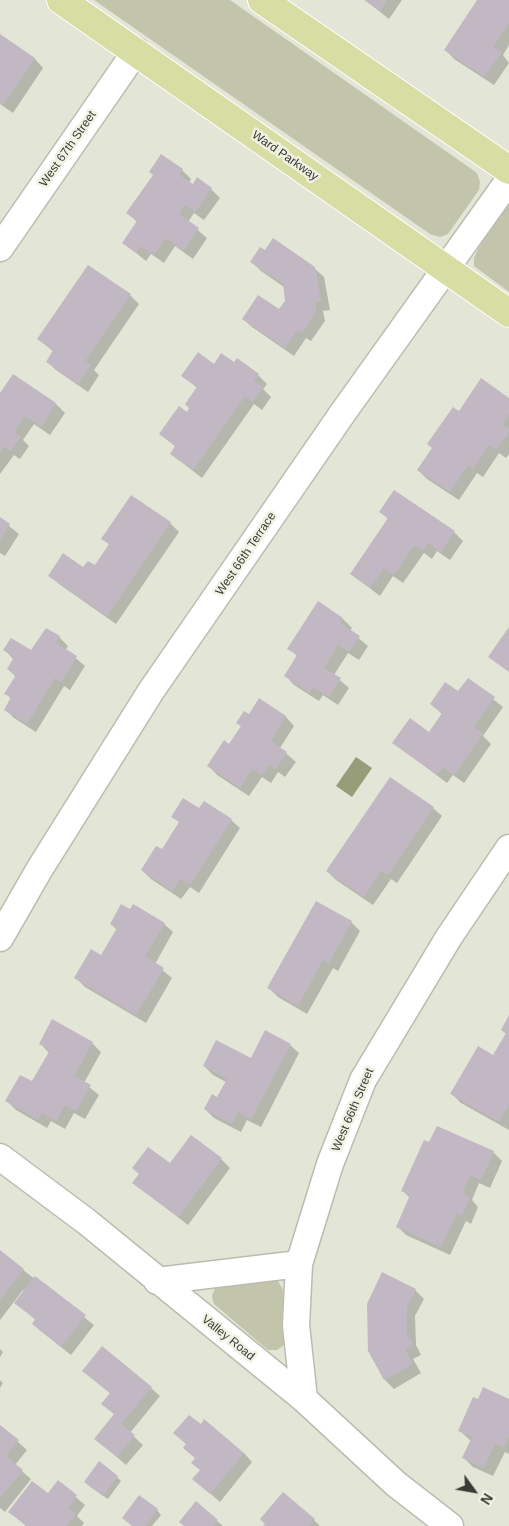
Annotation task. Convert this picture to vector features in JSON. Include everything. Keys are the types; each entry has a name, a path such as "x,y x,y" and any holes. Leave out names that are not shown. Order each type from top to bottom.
{"main road":[{"name":"Ward Parkway","path":"61,0 509,313"},
{"path":"262,0 509,170"}],"street":[{"name":"West 67th Street","path":"0,248 136,51"},
{"name":"West 66th Terrace","path":"0,938 39,870 151,691 444,268 509,180"},
{"name":"West 66th Street","path":"304,1399 296,1325 299,1264 330,1164 363,1080 449,937 509,848"},
{"name":"Valley Road","path":"0,1157 88,1222 304,1399 396,1484 450,1526"},
{"path":"157,1280 299,1264"}],"shaded area":[{"path":"94,0 230,0 477,173 480,182 479,190 448,234 440,237 430,234"},
{"path":"506,206 509,206 509,292 474,266 474,258 479,247"},
{"path":"356,757 372,768 352,797 336,786"},
{"path":"270,1278 278,1281 283,1290 285,1338 283,1346 277,1350 268,1350 214,1304 212,1296 215,1288 221,1285"}],"building":[{"path":"364,0 387,0 380,11"},
{"path":"477,0 509,0 509,23 493,47 502,52 484,77 444,50"},
{"path":"0,34 35,58 3,105 0,103"},
{"path":"161,154 183,169 179,175 193,184 197,177 212,188 195,212 185,205 179,214 199,228 183,251 166,238 154,255 141,246 136,253 122,243 137,221 126,213 153,175 149,172"},
{"path":"273,238 315,267 321,301 315,302 316,311 302,333 297,330 285,348 242,319 258,295 279,309 285,301 283,284 250,262 260,247 265,250"},
{"path":"88,265 131,294 85,361 91,365 78,384 46,362 53,350 37,339"},
{"path":"198,352 214,364 221,353 234,362 237,358 259,374 254,381 263,387 252,402 245,396 193,470 170,454 175,446 159,434 179,406 187,412 189,408 185,404 197,387 181,376"},
{"path":"13,374 56,403 41,427 25,416 14,432 21,437 11,451 4,447 0,453 0,393"},
{"path":"481,378 509,398 509,414 502,424 509,429 509,432 496,450 489,445 473,469 468,465 450,492 417,470 432,448 427,444 453,407 459,411"},
{"path":"394,490 455,531 441,552 428,543 423,551 414,545 394,575 384,568 370,588 350,574 388,518 379,512"},
{"path":"131,495 171,522 107,616 48,576 63,553 83,567 88,561 95,565 109,544 101,539"},
{"path":"0,517 10,524 0,540"},
{"path":"318,601 343,618 340,623 360,636 349,652 338,645 324,668 341,678 329,697 313,687 310,693 284,676 297,655 287,649"},
{"path":"509,627 509,672 488,657"},
{"path":"46,628 60,636 56,643 77,656 61,682 55,678 27,724 4,710 11,697 4,694 16,675 7,669 14,657 3,650 11,638 31,650"},
{"path":"468,678 495,697 474,727 483,734 454,775 443,767 437,775 392,743 410,718 429,732 442,713 430,704 445,682 458,691"},
{"path":"259,698 286,716 271,741 287,752 276,769 269,764 262,775 252,769 240,788 207,766 224,740 229,744 241,726 236,723 244,711 249,714"},
{"path":"390,777 434,807 388,875 381,871 364,897 326,871"},
{"path":"183,798 199,808 204,801 232,819 190,885 180,879 172,891 141,870 156,846 162,849 179,822 171,817"},
{"path":"316,901 352,921 329,963 323,960 298,1006 267,988"},
{"path":"121,904 130,909 133,904 165,923 145,956 164,968 136,1015 74,978 91,949 101,955 117,928 110,924"},
{"path":"509,1015 509,1105 499,1122 450,1094 478,1046 493,1055 506,1033 501,1030"},
{"path":"52,1019 93,1042 74,1076 91,1085 76,1111 65,1105 56,1121 42,1113 38,1120 5,1101 20,1075 32,1081 50,1050 39,1044"},
{"path":"265,1030 291,1044 251,1119 238,1112 232,1124 204,1109 212,1094 217,1097 227,1079 203,1066 216,1040 251,1058"},
{"path":"437,1126 494,1151 481,1180 470,1175 462,1193 470,1197 462,1216 457,1213 441,1247 396,1227 410,1195 401,1191 424,1140 429,1142"},
{"path":"191,1135 222,1158 178,1217 132,1183 139,1174 132,1168 148,1147 170,1163"},
{"path":"0,1250 24,1269 0,1300"},
{"path":"382,1272 416,1289 407,1307 407,1335 413,1345 405,1350 413,1364 384,1380 368,1351 367,1304"},
{"path":"35,1276 86,1315 61,1347 32,1324 35,1319 14,1303"},
{"path":"102,1346 152,1387 121,1424 135,1435 117,1457 94,1439 114,1414 101,1404 110,1393 82,1371"},
{"path":"483,1387 509,1399 509,1436 504,1447 495,1444 484,1468 462,1458 472,1437 458,1431 473,1397 478,1399"},
{"path":"189,1415 201,1424 204,1419 244,1453 210,1494 192,1479 200,1470 191,1463 195,1458 183,1448 186,1444 173,1433"},
{"path":"0,1425 19,1440 6,1456 23,1470 0,1498"},
{"path":"99,1461 118,1476 103,1496 84,1482"},
{"path":"58,1480 77,1495 68,1508 76,1514 66,1526 27,1526 8,1512 32,1481 48,1493"},
{"path":"283,1492 315,1519 309,1526 263,1526 265,1524 260,1519"},
{"path":"139,1495 158,1509 145,1526 132,1526 122,1518"},
{"path":"196,1501 218,1520 213,1526 184,1526 179,1522"}]}
